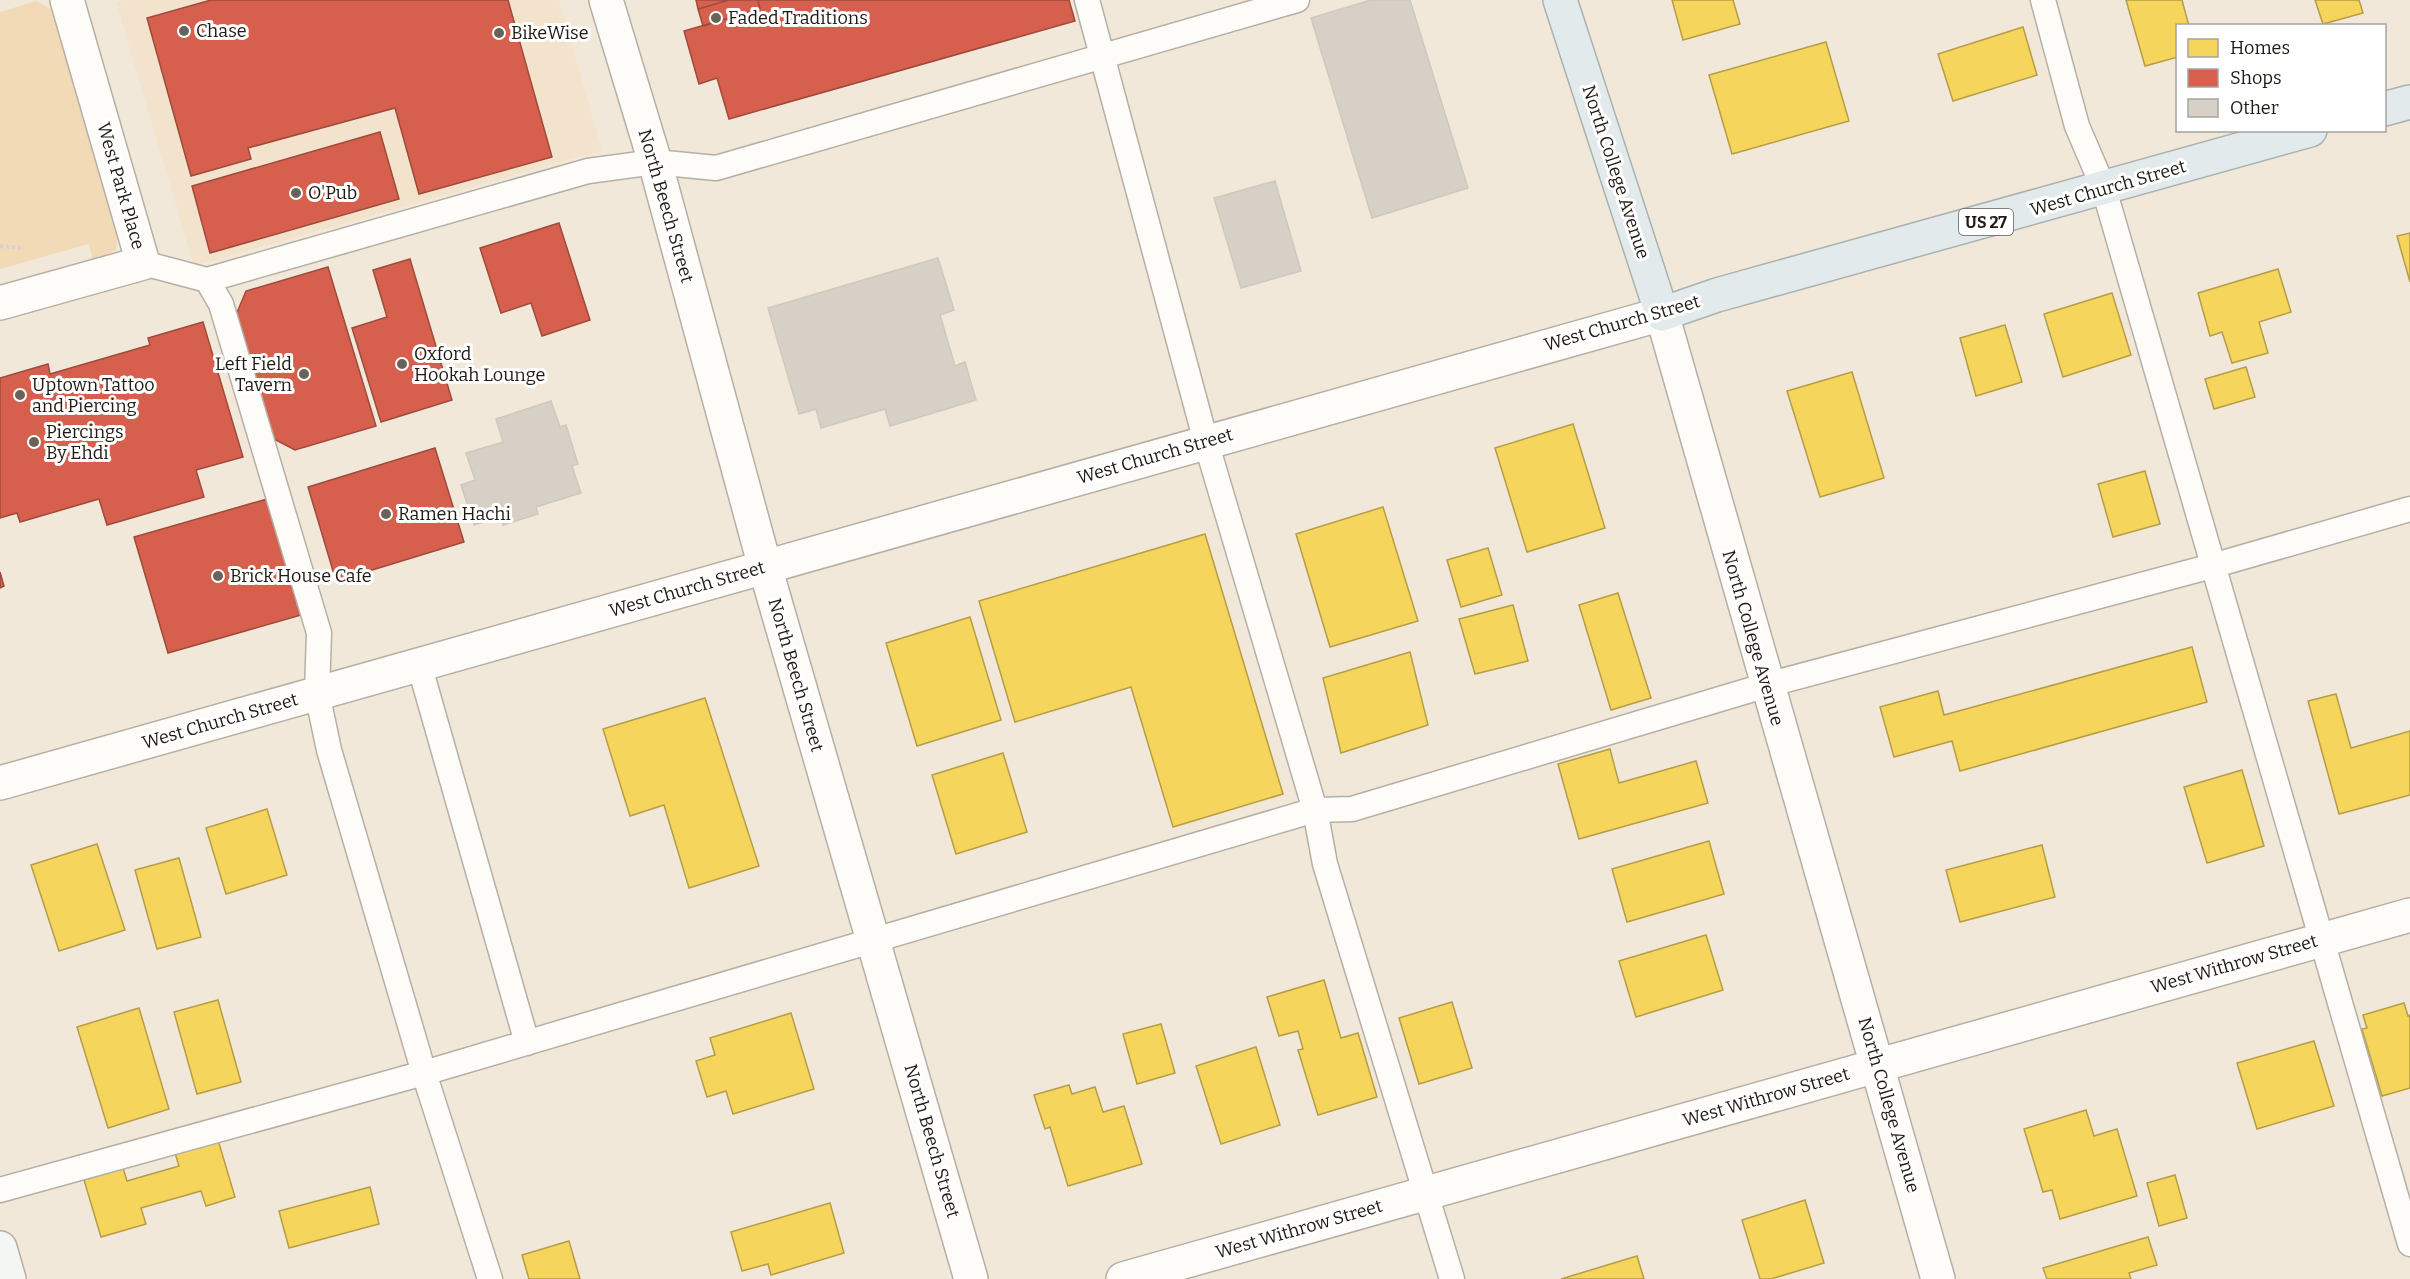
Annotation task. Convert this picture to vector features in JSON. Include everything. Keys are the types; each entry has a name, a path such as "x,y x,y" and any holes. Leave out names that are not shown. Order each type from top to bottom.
{"highway":[{"name":"North College Avenue","path":"1560,0 1662,314"},
{"path":"2386,109 2410,102"},
{"name":"West Church Street","path":"1662,314 1717,295 2303,132"}],"main road":[{"path":"0,1248 9,1279"}],"street":[{"name":"West Park Place","path":"0,303 143,263 67,0"},
{"name":"North Beech Street","path":"606,0 655,162 765,567 971,1279"},
{"name":"West Church Street","path":"0,783 1662,314"},
{"name":"North College Avenue","path":"1662,314 1938,1279"},
{"name":"West Withrow Street","path":"1123,1279 2410,915"}],"lane":[{"path":"1087,0 1206,442 1315,810 1326,864 1452,1279"},
{"path":"143,263 207,280 588,171 655,162 716,168 1297,0"},
{"path":"2043,0 2077,126 2104,189 2410,1244"},
{"path":"207,280 221,304 319,633 316,693 329,750 424,1073 490,1279"},
{"path":"0,1190 424,1073 874,938 1315,810 1352,809 1767,685 2212,566 2410,509"},
{"path":"419,664 527,1043"}],"path":[{"path":"0,246 24,248"}],"shaded area":[{"path":"124,0 559,0 602,150 194,266 116,2"},
{"path":"36,1 55,11 120,223 116,250 93,261 89,244 0,269 0,12"}],"building: Homes":[{"path":"1672,0 1733,0 1740,24 1683,40"},
{"path":"2126,0 2182,0 2188,24 2176,24 2176,58 2145,66"},
{"path":"2315,0 2359,0 2363,13 2323,24"},
{"path":"2023,27 2037,75 1953,101 1938,54"},
{"path":"1826,42 1849,121 1732,154 1709,75"},
{"path":"2410,233 2410,282 2397,236"},
{"path":"2278,269 2291,312 2259,322 2268,353 2232,363 2222,332 2210,336 2198,293"},
{"path":"2112,293 2131,355 2063,377 2044,314"},
{"path":"2005,325 2022,382 1976,396 1960,338"},
{"path":"2246,367 2255,397 2214,409 2205,379"},
{"path":"1852,372 1884,478 1820,497 1787,391"},
{"path":"1573,424 1605,528 1527,552 1495,448"},
{"path":"2145,471 2160,524 2113,537 2098,484"},
{"path":"1383,507 1418,621 1330,647 1296,534"},
{"path":"1205,534 1283,794 1173,827 1131,687 1015,722 979,601"},
{"path":"1488,548 1502,595 1461,607 1447,560"},
{"path":"1618,593 1651,698 1611,710 1579,605"},
{"path":"1513,605 1528,661 1475,674 1459,619"},
{"path":"970,617 1001,720 917,746 886,643"},
{"path":"2192,647 2207,702 1960,771 1952,741 1894,757 1880,707 1938,691 1944,715"},
{"path":"1410,652 1428,725 1341,753 1323,678"},
{"path":"2336,694 2351,748 2410,731 2410,795 2339,814 2308,701"},
{"path":"705,698 759,866 689,888 664,805 630,816 603,729"},
{"path":"1610,749 1619,783 1696,761 1708,803 1579,839 1558,764"},
{"path":"1003,753 1027,832 956,854 932,775"},
{"path":"2242,770 2264,846 2207,863 2184,787"},
{"path":"267,809 287,875 226,894 206,828"},
{"path":"1709,841 1724,894 1627,922 1612,869"},
{"path":"97,844 125,930 59,951 31,865"},
{"path":"2042,845 2055,897 1960,922 1946,870"},
{"path":"179,858 201,937 157,949 135,870"},
{"path":"1706,935 1723,990 1636,1017 1619,961"},
{"path":"1324,980 1341,1038 1358,1033 1377,1097 1318,1115 1298,1050 1303,1049 1298,1031 1279,1036 1267,997"},
{"path":"218,1000 241,1082 197,1094 174,1012"},
{"path":"1452,1002 1472,1068 1419,1084 1399,1018"},
{"path":"2404,1003 2408,1016 2410,1015 2410,1088 2382,1096 2362,1029 2367,1028 2363,1015"},
{"path":"139,1008 169,1109 108,1128 77,1027"},
{"path":"791,1013 814,1089 733,1114 726,1091 707,1097 696,1061 715,1055 710,1038"},
{"path":"1161,1024 1175,1073 1137,1084 1123,1034"},
{"path":"2314,1041 2334,1106 2257,1129 2237,1063"},
{"path":"1256,1047 1280,1125 1221,1144 1196,1066"},
{"path":"1069,1085 1072,1094 1095,1087 1103,1112 1124,1106 1142,1164 1068,1186 1050,1127 1045,1129 1034,1095"},
{"path":"2086,1110 2094,1136 2117,1129 2137,1196 2060,1219 2052,1190 2043,1192 2024,1129"},
{"path":"218,1140 235,1197 206,1206 201,1191 141,1208 146,1224 101,1237 84,1180 123,1168 127,1181 179,1166 175,1153"},
{"path":"2175,1175 2187,1218 2159,1226 2147,1183"},
{"path":"370,1187 379,1224 289,1248 279,1211"},
{"path":"1805,1200 1824,1263 1771,1279 1760,1279 1742,1220"},
{"path":"830,1203 844,1253 771,1275 768,1264 742,1271 731,1232"},
{"path":"2148,1237 2157,1265 2129,1273 2131,1279 2047,1279 2043,1268"},
{"path":"569,1241 580,1279 529,1279 522,1255"},
{"path":"1637,1256 1644,1279 1561,1279"}],"building: Shops":[{"path":"211,0 508,0 552,157 419,194 395,108 248,148 251,159 191,176 147,18"},
{"path":"696,0 729,0 698,9"},
{"name":"Faded Traditions","path":"729,0 758,0 760,9 703,26 698,9"},
{"path":"758,0 1069,0 1075,21 729,119 717,78 699,84 684,31 760,9"},
{"name":"O'Pub","path":"380,132 399,199 210,253 192,186"},
{"path":"559,223 590,320 542,336 531,303 501,313 480,248"},
{"name":"Oxford Hookah Lounge","path":"410,259 452,400 381,422 352,328 387,317 373,270"},
{"name":"Left Field Tavern","path":"328,267 376,426 295,450 268,436 233,322 246,291"},
{"path":"203,322 243,457 196,470 204,497 107,525 99,499 20,522 17,513 0,518 0,378 48,364 50,374 150,345 148,338"},
{"name":"Ramen Hachi","path":"435,448 464,542 336,581 308,487"},
{"name":"Brick House Cafe","path":"267,499 301,615 168,653 134,537"},
{"path":"0,572 4,586 0,588"}],"building: Other":[{"path":"1371,0 1410,0 1468,188 1372,218 1311,18"},
{"path":"1275,181 1301,271 1241,288 1214,198"},
{"path":"938,258 954,310 940,315 955,366 965,362 976,400 890,426 885,409 821,428 816,409 799,414 768,308"},
{"path":"551,401 560,427 566,425 578,464 572,466 581,493 536,507 538,514 503,525 500,517 474,525 461,485 475,480 466,453 503,442 496,419"}],"place":[{"name":"Faded Traditions","path":"716,18"},
{"name":"Chase","path":"184,31"},
{"name":"BikeWise","path":"499,33"},
{"name":"O'Pub","path":"296,193"},
{"name":"Oxford Hookah Lounge","path":"402,364"},
{"name":"Left Field Tavern","path":"304,374"},
{"name":"Uptown Tattoo and Piercing","path":"20,395"},
{"name":"Piercings By Ehdi","path":"34,442"},
{"name":"Ramen Hachi","path":"386,514"},
{"name":"Brick House Cafe","path":"218,576"}]}
